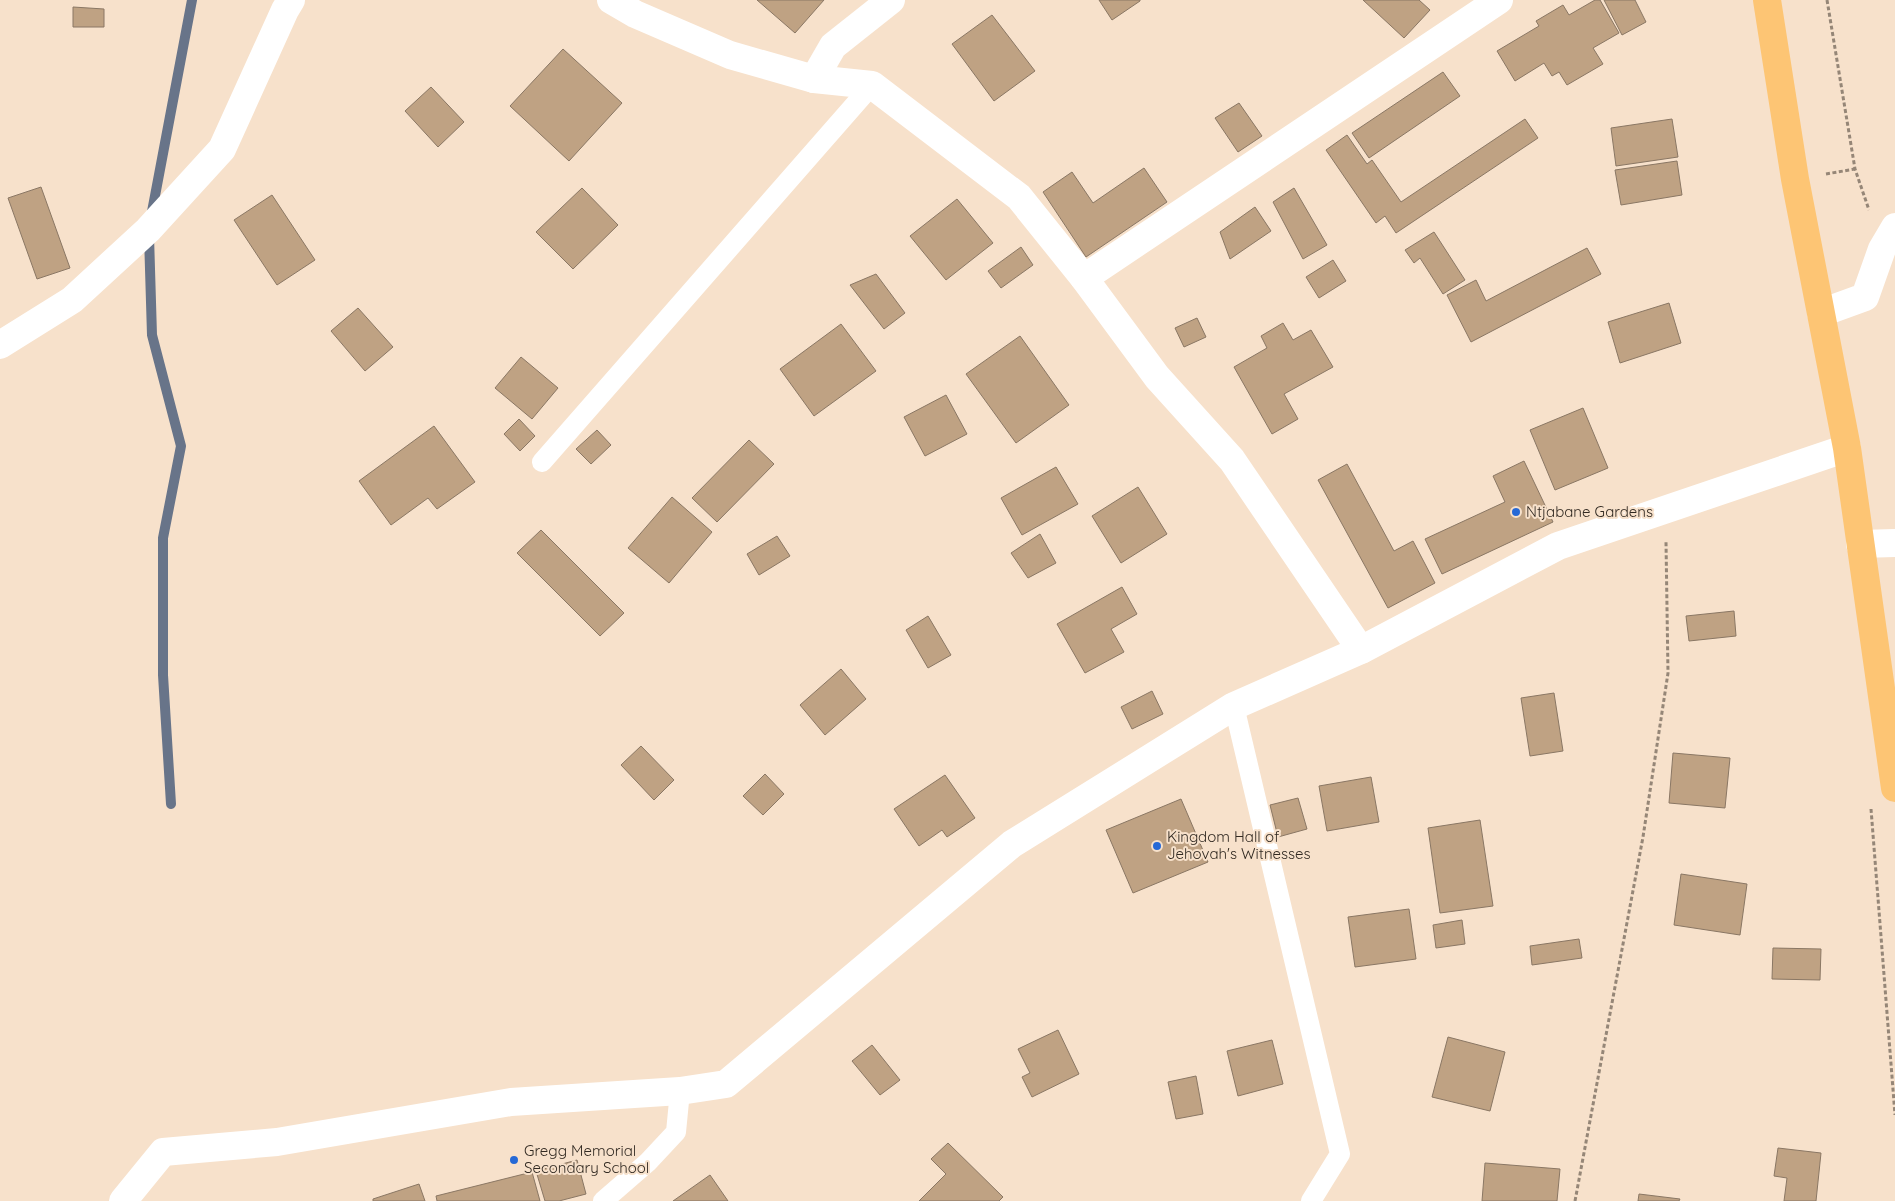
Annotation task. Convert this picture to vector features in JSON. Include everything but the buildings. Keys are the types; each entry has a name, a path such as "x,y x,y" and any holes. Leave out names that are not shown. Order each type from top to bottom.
{"main road":[{"path":"1767,0 1795,179 1847,448 1895,788"}],"street":[{"path":"0,345 72,300 148,230 222,149 285,10 292,0"},
{"path":"611,0 635,14 730,55 814,79 872,85 1019,197 1084,278 1157,377 1232,460 1361,650"},
{"path":"814,79 833,46 891,0"},
{"path":"1084,278 1499,0"},
{"path":"1821,313 1865,298 1888,238"},
{"path":"123,1201 163,1152 277,1142 511,1102 680,1091 726,1084 1012,844 1234,706 1361,650 1558,546 1847,448"},
{"path":"1860,544 1895,543"}],"lane":[{"path":"542,462 872,85"},
{"path":"1234,706 1340,1154 1311,1201"},
{"path":"603,1201 648,1162 676,1132 680,1091"}],"path":[{"path":"1827,0 1855,169 1888,238"},
{"path":"1575,1201 1643,837 1668,673 1666,509"}],"waterway":[{"path":"151,217 192,0"},
{"path":"149,236 152,335 181,446 163,538 163,675 171,804"}],"place":[{"name":"Ntjabane Gardens","path":"1516,512"},
{"name":"Kingdom Hall of Jehovah's Witnesses","path":"1157,846"},
{"name":"Gregg Memorial Secondary School","path":"514,1160"}]}
